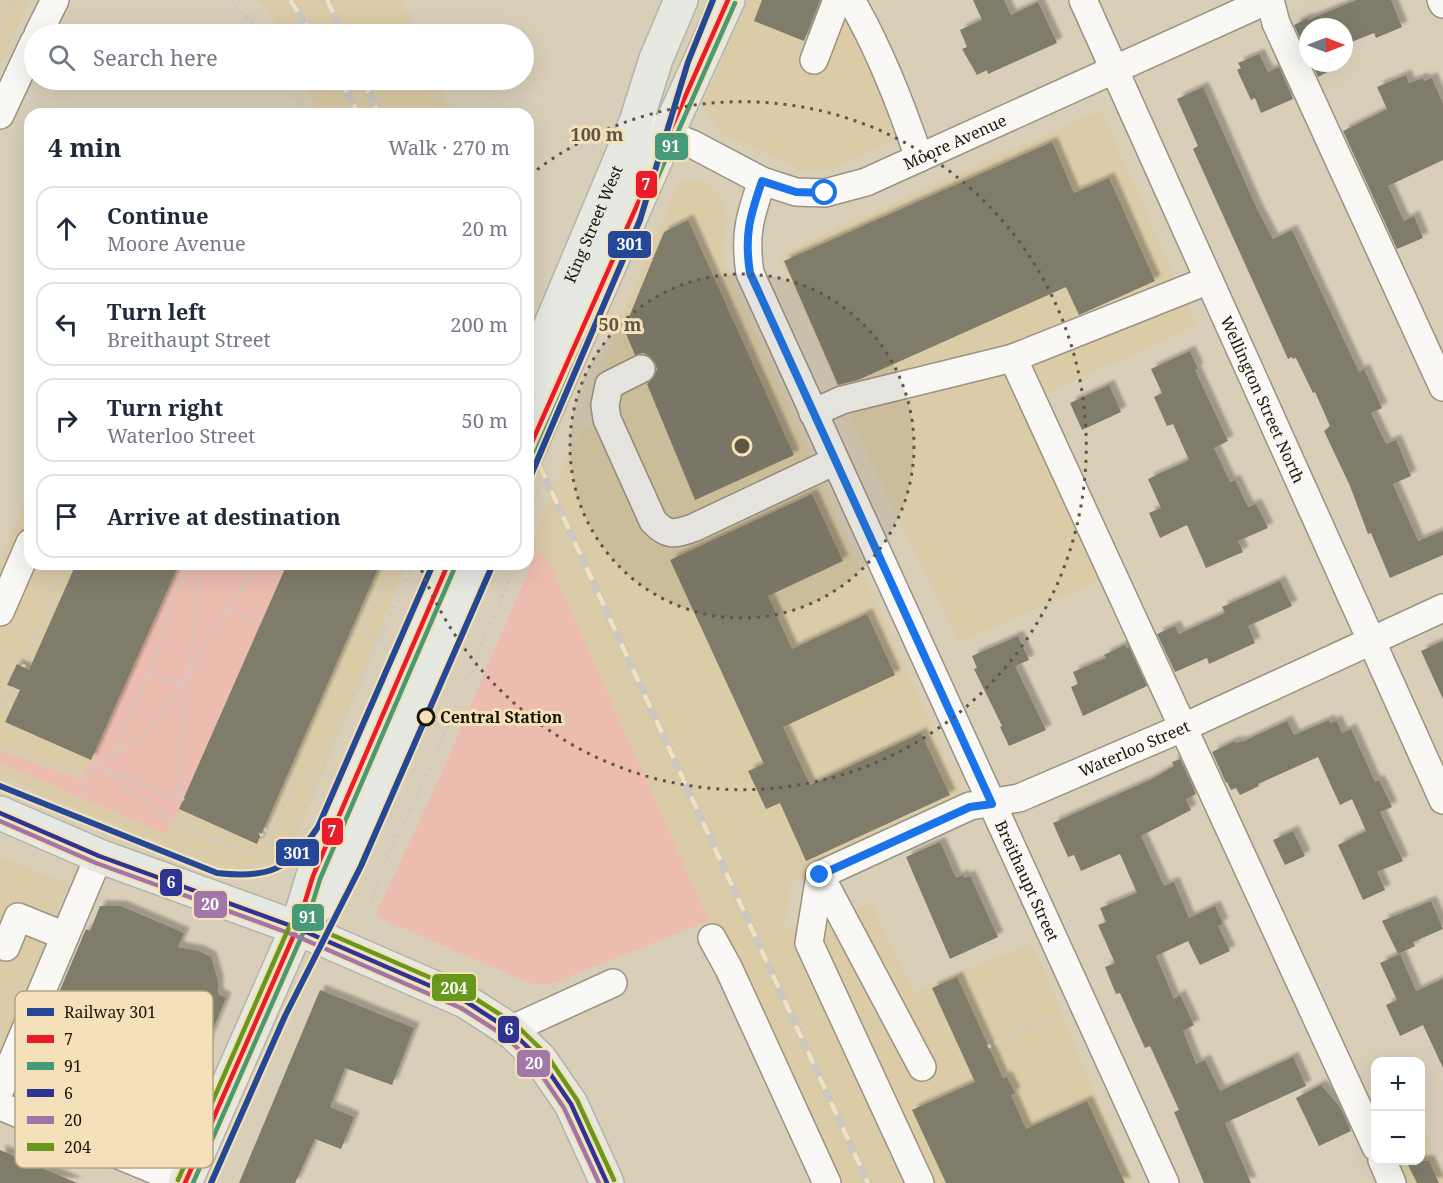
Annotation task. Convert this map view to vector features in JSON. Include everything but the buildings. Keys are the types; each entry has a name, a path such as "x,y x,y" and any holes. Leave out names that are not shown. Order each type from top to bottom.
{"main road":[{"name":"King Street West","path":"534,365 636,122 656,59 681,0"},
{"name":"King Street West","path":"538,457 667,134 728,0"},
{"path":"213,1097 297,928 314,876 445,570"},
{"path":"297,928 336,886 475,570"},
{"path":"0,813 99,856 297,928 465,1001 510,1030 540,1059 571,1104 607,1183"}],"street":[{"path":"43,24 55,0"},
{"path":"814,60 837,0"},
{"path":"851,0 865,25 904,112 919,158"},
{"name":"Wellington Street North","path":"1083,0 1443,800"},
{"path":"1269,0 1276,23 1443,387"},
{"name":"Moore Avenue","path":"636,122 667,134 762,181 796,192 825,193 866,182 1269,0"},
{"path":"1441,0 1443,4"},
{"path":"0,115 24,63"},
{"name":"Breithaupt Street","path":"762,181 749,219 746,244 750,273 1165,1183"},
{"path":"813,413 842,400 1013,358 1209,280"},
{"path":"1013,358 1371,1136"},
{"path":"641,369 609,385 605,405 607,419 653,521 662,530 674,534 693,528 835,461"},
{"path":"0,612 24,557"},
{"name":"Waterloo Street","path":"820,875 970,807 1019,798 1182,728 1443,608"},
{"path":"42,991 99,856"},
{"path":"820,875 922,1066"},
{"path":"820,875 809,943 920,1183"},
{"path":"6,947 18,917 65,936"},
{"path":"712,938 729,969 827,1183"},
{"path":"510,1030 613,983"},
{"path":"0,1090 15,1054"},
{"path":"0,1106 15,1112"},
{"path":"1384,1165 1392,1183"},
{"path":"149,1168 173,1178"}],"path":[{"path":"0,29 13,0"},
{"path":"230,0 254,24"},
{"path":"293,90 301,108"},
{"path":"564,137 595,152"},
{"path":"534,479 538,457"},
{"path":"22,667 64,570"},
{"path":"114,754 148,674 185,570"},
{"path":"96,765 183,801 178,791 184,708 197,611 198,570"},
{"path":"78,800 96,765 132,744 157,719 189,674 227,610 256,570"},
{"path":"386,646 366,631 366,621 388,570"},
{"path":"296,828 410,570"},
{"path":"366,922 381,870 423,783 511,570"},
{"path":"41,586 55,592"},
{"path":"227,610 261,624"},
{"path":"148,674 181,686"},
{"path":"0,704 4,706 13,687"},
{"path":"0,749 89,778"},
{"path":"96,765 172,822 267,860"},
{"path":"269,842 296,772 330,770"},
{"path":"181,826 187,813"},
{"path":"278,819 261,834 285,858"},
{"path":"988,1047 1067,1010"}],"shaded area":[{"path":"0,0 30,0 0,66"},
{"path":"257,0 402,0 413,24 276,24 268,11"},
{"path":"748,0 843,0 901,137 821,172 802,170 719,132 703,103"},
{"path":"308,90 441,90 449,108 316,108"},
{"path":"1101,110 1196,326 1042,395 1118,572 959,643 866,451 778,255"},
{"path":"685,180 703,181 724,200 727,222 722,246 723,261 957,782 961,798 954,807 792,881 783,930 872,904 914,992 1032,943 1133,1183 833,1183 709,921 549,561 534,548 534,538 561,470 581,430 594,425 586,401 678,184"},
{"path":"24,505 24,570 405,570 293,848 271,862 249,868 223,868 54,800 0,773 0,561"},
{"path":"534,548 549,561 709,921 554,983 541,985 530,983 377,917 377,912 441,774 529,570 534,570"},
{"path":"176,570 284,570 179,809 165,834 0,763 0,751 81,779"},
{"path":"0,857 69,884 26,991 15,991 15,1019 0,1056"},
{"path":"1425,1131 1443,1174 1443,1183 1386,1183 1378,1165 1425,1165"}],"railway":[{"path":"290,0 306,24"},
{"path":"327,0 338,24"},
{"path":"346,90 356,108"},
{"path":"368,90 376,108"},
{"path":"534,453 868,1183"}],"rail line":[{"name":"301","path":"534,468 640,220 688,62 713,0"},
{"name":"301","path":"0,786 217,873 250,874 276,868 297,853 318,827 430,570"},
{"name":"301","path":"211,1183 285,1016 361,866 490,570"}],"transit line":[{"name":"7","path":"534,437 728,0"},
{"name":"91","path":"535,454 735,3"},
{"name":"7","path":"213,1119 297,928 313,876 445,570"},
{"name":"91","path":"213,1138 304,931 320,879 454,570"},
{"name":"6","path":"0,813 99,856 297,928 465,1001 510,1030 540,1059 571,1104 607,1183"},
{"name":"20","path":"0,821 96,863 294,935 461,1008 505,1036 534,1064 564,1108 599,1183"},
{"name":"204","path":"300,921 468,994 515,1024 546,1054 577,1100 614,1180"},
{"name":"204","path":"213,1100 290,925"},
{"name":"204","path":"178,1180 183,1168"},
{"name":"7","path":"185,1183 192,1168"},
{"name":"91","path":"193,1183 200,1168"}],"place":[{"name":"Central Station","path":"426,717"}],"route":[{"path":"820,875 970,807 992,804 750,273 746,244 749,219 762,181 796,192 825,193"}]}
